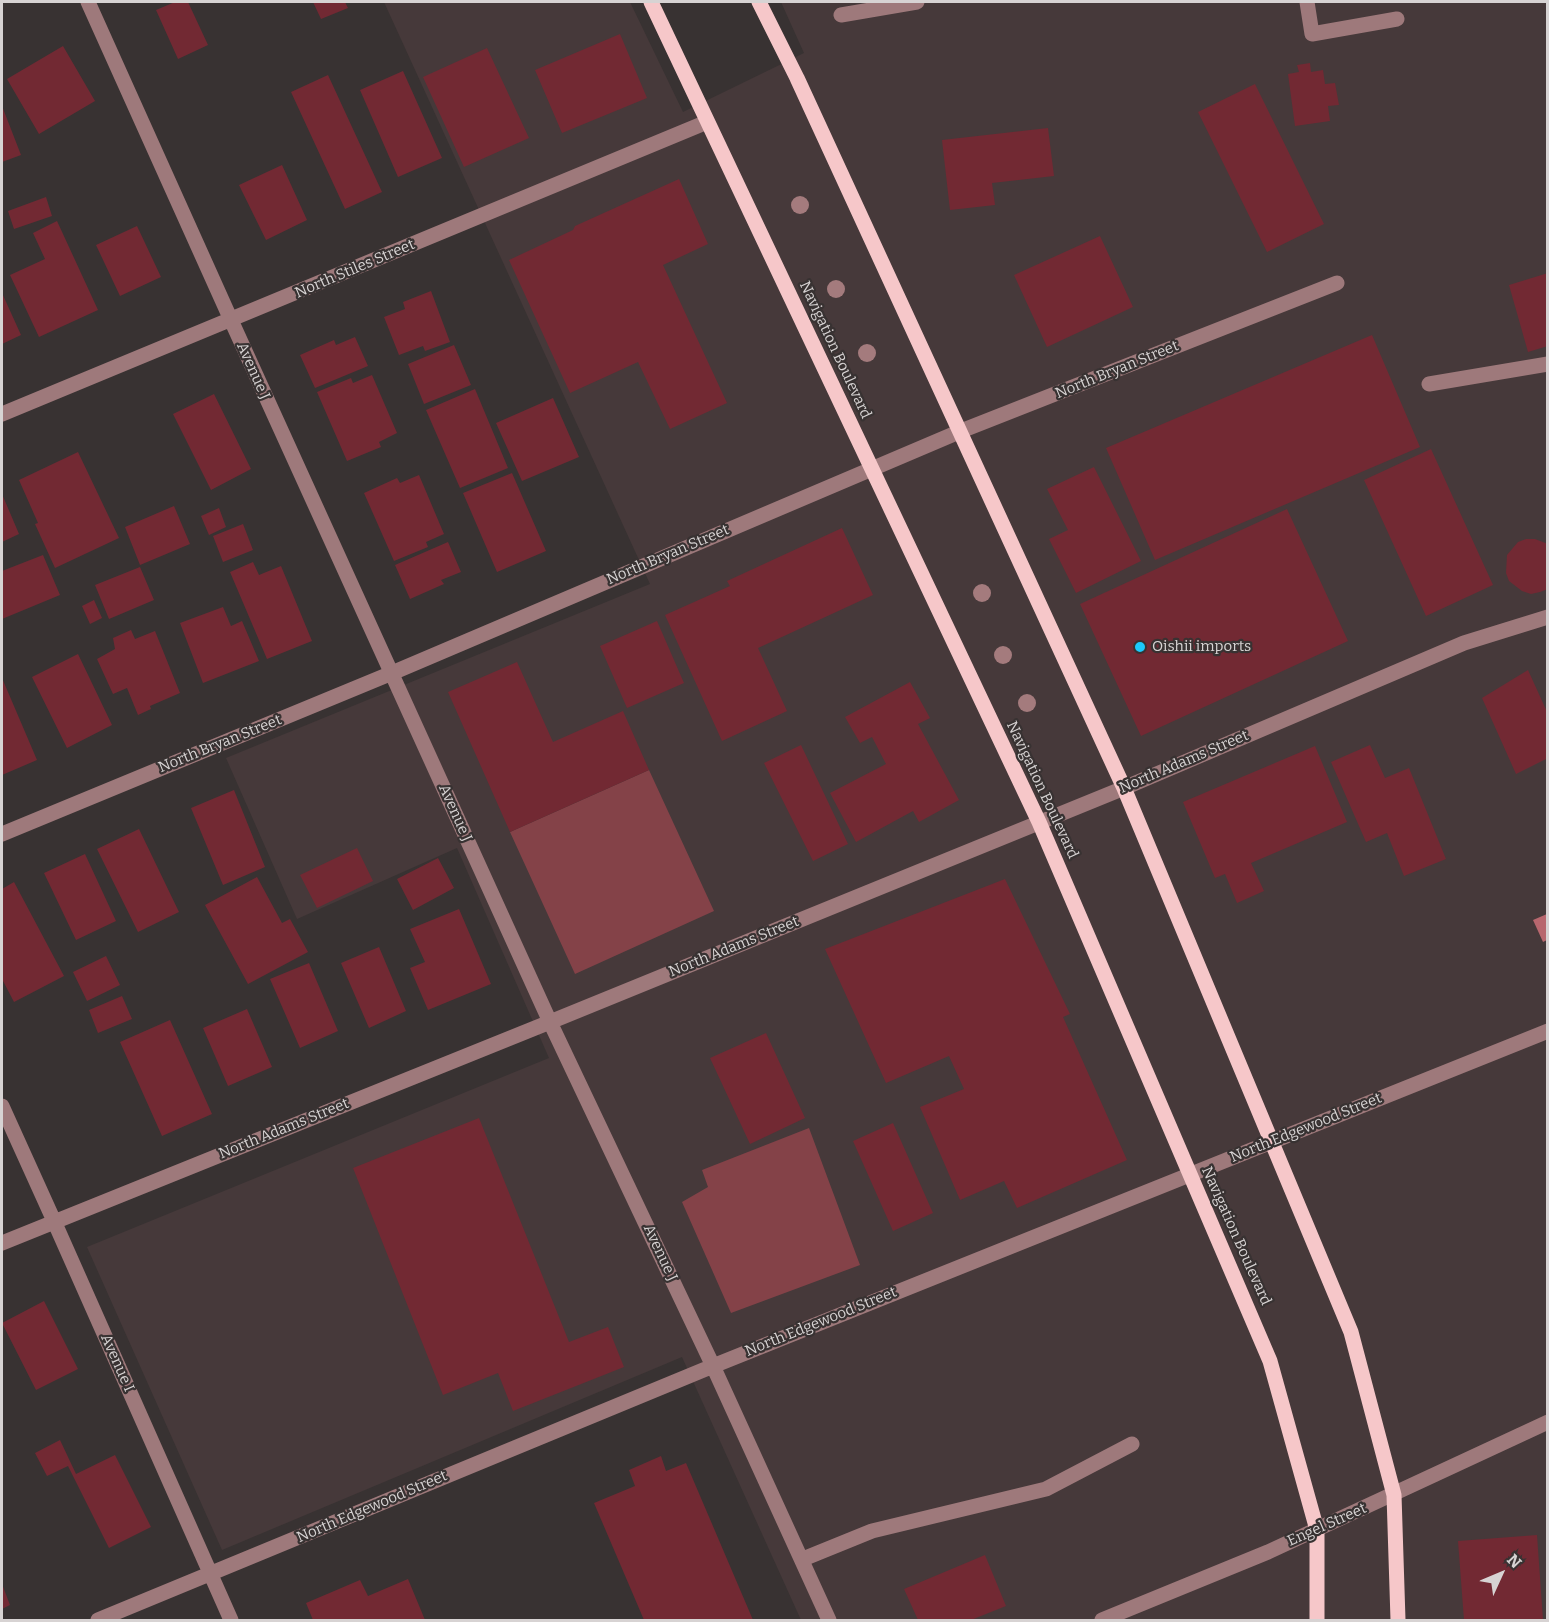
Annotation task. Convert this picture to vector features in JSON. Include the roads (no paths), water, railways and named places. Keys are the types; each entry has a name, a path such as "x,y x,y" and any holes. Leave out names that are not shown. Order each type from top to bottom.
{"main road":[{"name":"Navigation Boulevard","path":"651,2 1039,822 1270,1361 1317,1530 1317,1620"},
{"path":"759,2 797,78 961,431 1124,788 1351,1332 1394,1495 1398,1620"}],"street":[{"name":"Avenue J","path":"88,2 550,1022 713,1366 829,1620"},
{"path":"840,15 917,2"},
{"path":"1307,2 1312,34 1397,19"},
{"name":"North Stiles Street","path":"2,414 707,122"},
{"name":"North Bryan Street","path":"2,834 392,673 961,431 1337,283"},
{"path":"1429,384 1548,364"},
{"name":"North Adams Street","path":"2,1243 1124,788 1464,643 1548,617"},
{"name":"North Edgewood Street","path":"98,1620 713,1366 1548,1031"},
{"name":"Avenue I","path":"2,1106 231,1620"},
{"name":"Engel Street","path":"1102,1620 1317,1530 1548,1422"},
{"path":"802,1559 872,1531 1046,1489 1132,1444"}],"place":[{"name":"Oishii imports","path":"1140,647"}]}
